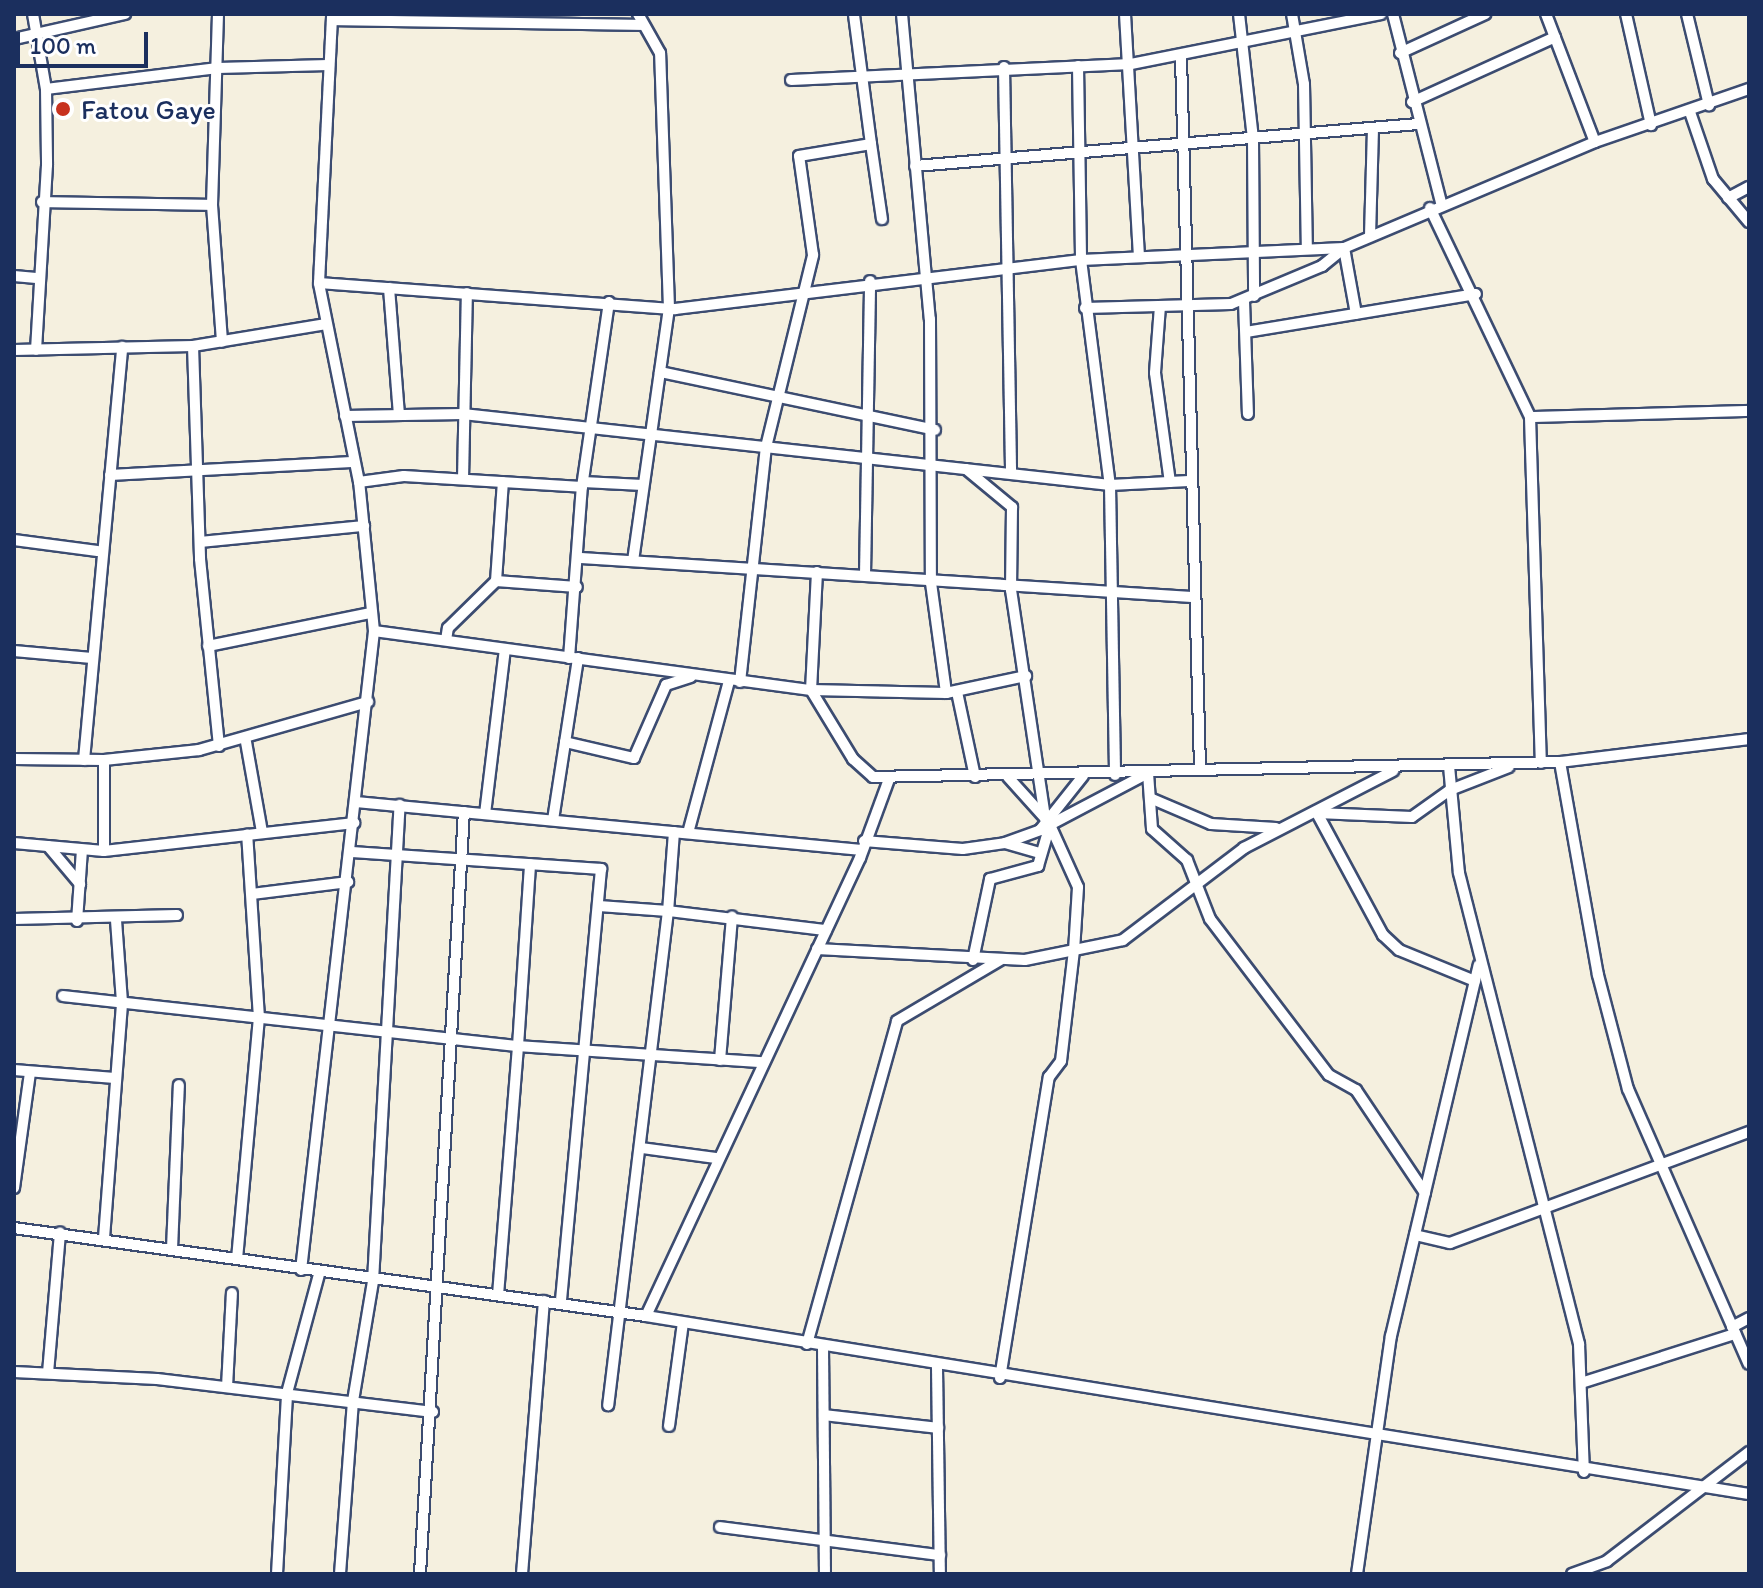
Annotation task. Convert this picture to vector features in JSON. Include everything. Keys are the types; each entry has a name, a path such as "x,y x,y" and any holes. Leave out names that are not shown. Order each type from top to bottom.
{"street":[{"path":"33,14 46,89 36,350"},
{"path":"14,39 125,14"},
{"path":"218,14 212,205 222,342"},
{"path":"854,14 882,219"},
{"path":"902,14 926,279 935,430 931,583 952,693 975,777"},
{"path":"1125,14 1131,64 1139,257"},
{"path":"1239,14 1253,139 1253,251 1246,332 1248,414"},
{"path":"1292,14 1305,134 1307,249"},
{"path":"791,80 909,70 1131,64 1241,46 1381,14"},
{"path":"1393,14 1412,102 1441,203"},
{"path":"1400,53 1485,14"},
{"path":"1546,14 1595,142"},
{"path":"1626,14 1651,125"},
{"path":"1687,14 1709,105"},
{"path":"301,1270 352,852 374,631 359,482 352,462 319,283 332,17 639,20 660,53 669,308 633,561"},
{"path":"1412,102 1555,37"},
{"path":"1181,57 1192,307 1189,481 1200,770"},
{"path":"46,89 218,68 328,65"},
{"path":"1078,66 1081,260 1110,485 1115,775"},
{"path":"1004,67 1010,159 1011,472"},
{"path":"1085,308 1192,307 1249,298 1322,266 1344,248 1441,203 1595,142 1690,112 1749,89"},
{"path":"1690,112 1713,179 1749,222"},
{"path":"915,166 1373,131 1418,124"},
{"path":"1370,236 1373,131"},
{"path":"688,833 734,681 766,447 800,292 813,255 799,156 871,144"},
{"path":"1728,198 1749,187"},
{"path":"42,202 212,205"},
{"path":"1430,208 1476,294 1530,417 1541,763"},
{"path":"319,283 669,308 870,281 926,279 1081,260 1344,248"},
{"path":"1344,248 1356,314"},
{"path":"14,276 39,278"},
{"path":"865,575 872,421 870,281"},
{"path":"389,288 399,415"},
{"path":"463,479 467,293"},
{"path":"1246,332 1476,294"},
{"path":"553,820 573,658 583,484 609,302"},
{"path":"1160,306 1155,373 1170,482"},
{"path":"14,350 193,346 326,324"},
{"path":"193,346 200,542 219,746"},
{"path":"84,760 97,551 110,475 122,347"},
{"path":"660,372 872,421 935,430"},
{"path":"1530,417 1749,411"},
{"path":"345,416 463,414 591,424 766,447 936,463 1110,485 1189,481"},
{"path":"110,475 199,473 352,462"},
{"path":"963,466 1009,500 1011,590 1045,776 1045,824 1041,853 1028,873 990,879 973,960"},
{"path":"359,482 463,479 643,485"},
{"path":"446,640 448,628 496,581 503,482"},
{"path":"200,542 364,526"},
{"path":"14,540 97,551"},
{"path":"581,558 865,575 1011,590 1192,597"},
{"path":"817,572 811,690 853,759 873,777 1083,776 1200,770 1518,764 1560,762 1749,739"},
{"path":"496,581 577,587"},
{"path":"208,646 370,613"},
{"path":"374,631 811,690 952,693 1026,676"},
{"path":"485,814 505,649"},
{"path":"14,651 92,658"},
{"path":"565,742 634,758 666,685 694,676"},
{"path":"14,759 104,760 246,742 368,702"},
{"path":"246,742 262,832"},
{"path":"104,760 104,851"},
{"path":"1560,762 1598,975 1628,1089 1666,1162 1749,1364"},
{"path":"1317,813 1412,817 1450,790 1518,764"},
{"path":"1449,766 1452,836 1479,961 1547,1203 1581,1383 1584,1472"},
{"path":"817,949 1000,960 1074,951 1123,940 1197,891 1278,828 1317,813 1355,784 1401,768"},
{"path":"1148,773 1152,829 1187,860 1210,919 1329,1075 1356,1090 1425,1193"},
{"path":"356,802 674,832 963,849 1005,843 1148,773"},
{"path":"1045,824 1083,776"},
{"path":"1000,1378 1049,1077 1061,1061 1078,887 1045,824 1008,777"},
{"path":"646,1316 716,1158 826,930 889,779"},
{"path":"1150,798 1211,824 1278,828"},
{"path":"340,1574 353,1401 373,1281 400,805"},
{"path":"420,1574 433,1412 464,812"},
{"path":"1317,813 1383,935 1399,950 1475,981"},
{"path":"14,843 104,851 354,823"},
{"path":"608,1405 642,1148 674,832"},
{"path":"237,1259 259,1018 247,834"},
{"path":"1005,843 1041,853"},
{"path":"48,846 80,885"},
{"path":"77,921 82,850"},
{"path":"352,852 601,869 587,1053 561,1303"},
{"path":"498,1295 530,864"},
{"path":"252,894 348,882"},
{"path":"599,906 732,917 826,930"},
{"path":"14,919 77,921 177,915"},
{"path":"720,1060 732,917"},
{"path":"104,1238 122,1002 116,920"},
{"path":"807,1344 897,1021 1000,960"},
{"path":"1357,1574 1372,1435 1479,961"},
{"path":"63,996 587,1053 761,1062"},
{"path":"14,1070 115,1078"},
{"path":"14,1188 30,1072"},
{"path":"172,1249 179,1085"},
{"path":"1415,1235 1450,1243 1547,1203 1749,1132"},
{"path":"642,1148 716,1158"},
{"path":"14,1228 104,1238 319,1274 646,1316 1000,1378 1372,1435 1584,1472 1749,1494"},
{"path":"48,1373 60,1233"},
{"path":"277,1574 287,1393 319,1274"},
{"path":"227,1387 232,1293"},
{"path":"522,1574 544,1301"},
{"path":"1581,1383 1734,1331 1749,1318"},
{"path":"669,1426 683,1323"},
{"path":"823,1347 825,1574"},
{"path":"937,1367 940,1574"},
{"path":"14,1372 227,1387 433,1412"},
{"path":"824,1415 938,1428"},
{"path":"1572,1574 1607,1561 1700,1486 1749,1452"},
{"path":"720,1527 940,1555"}],"place":[{"name":"Fatou Gaye","path":"63,109"}]}
